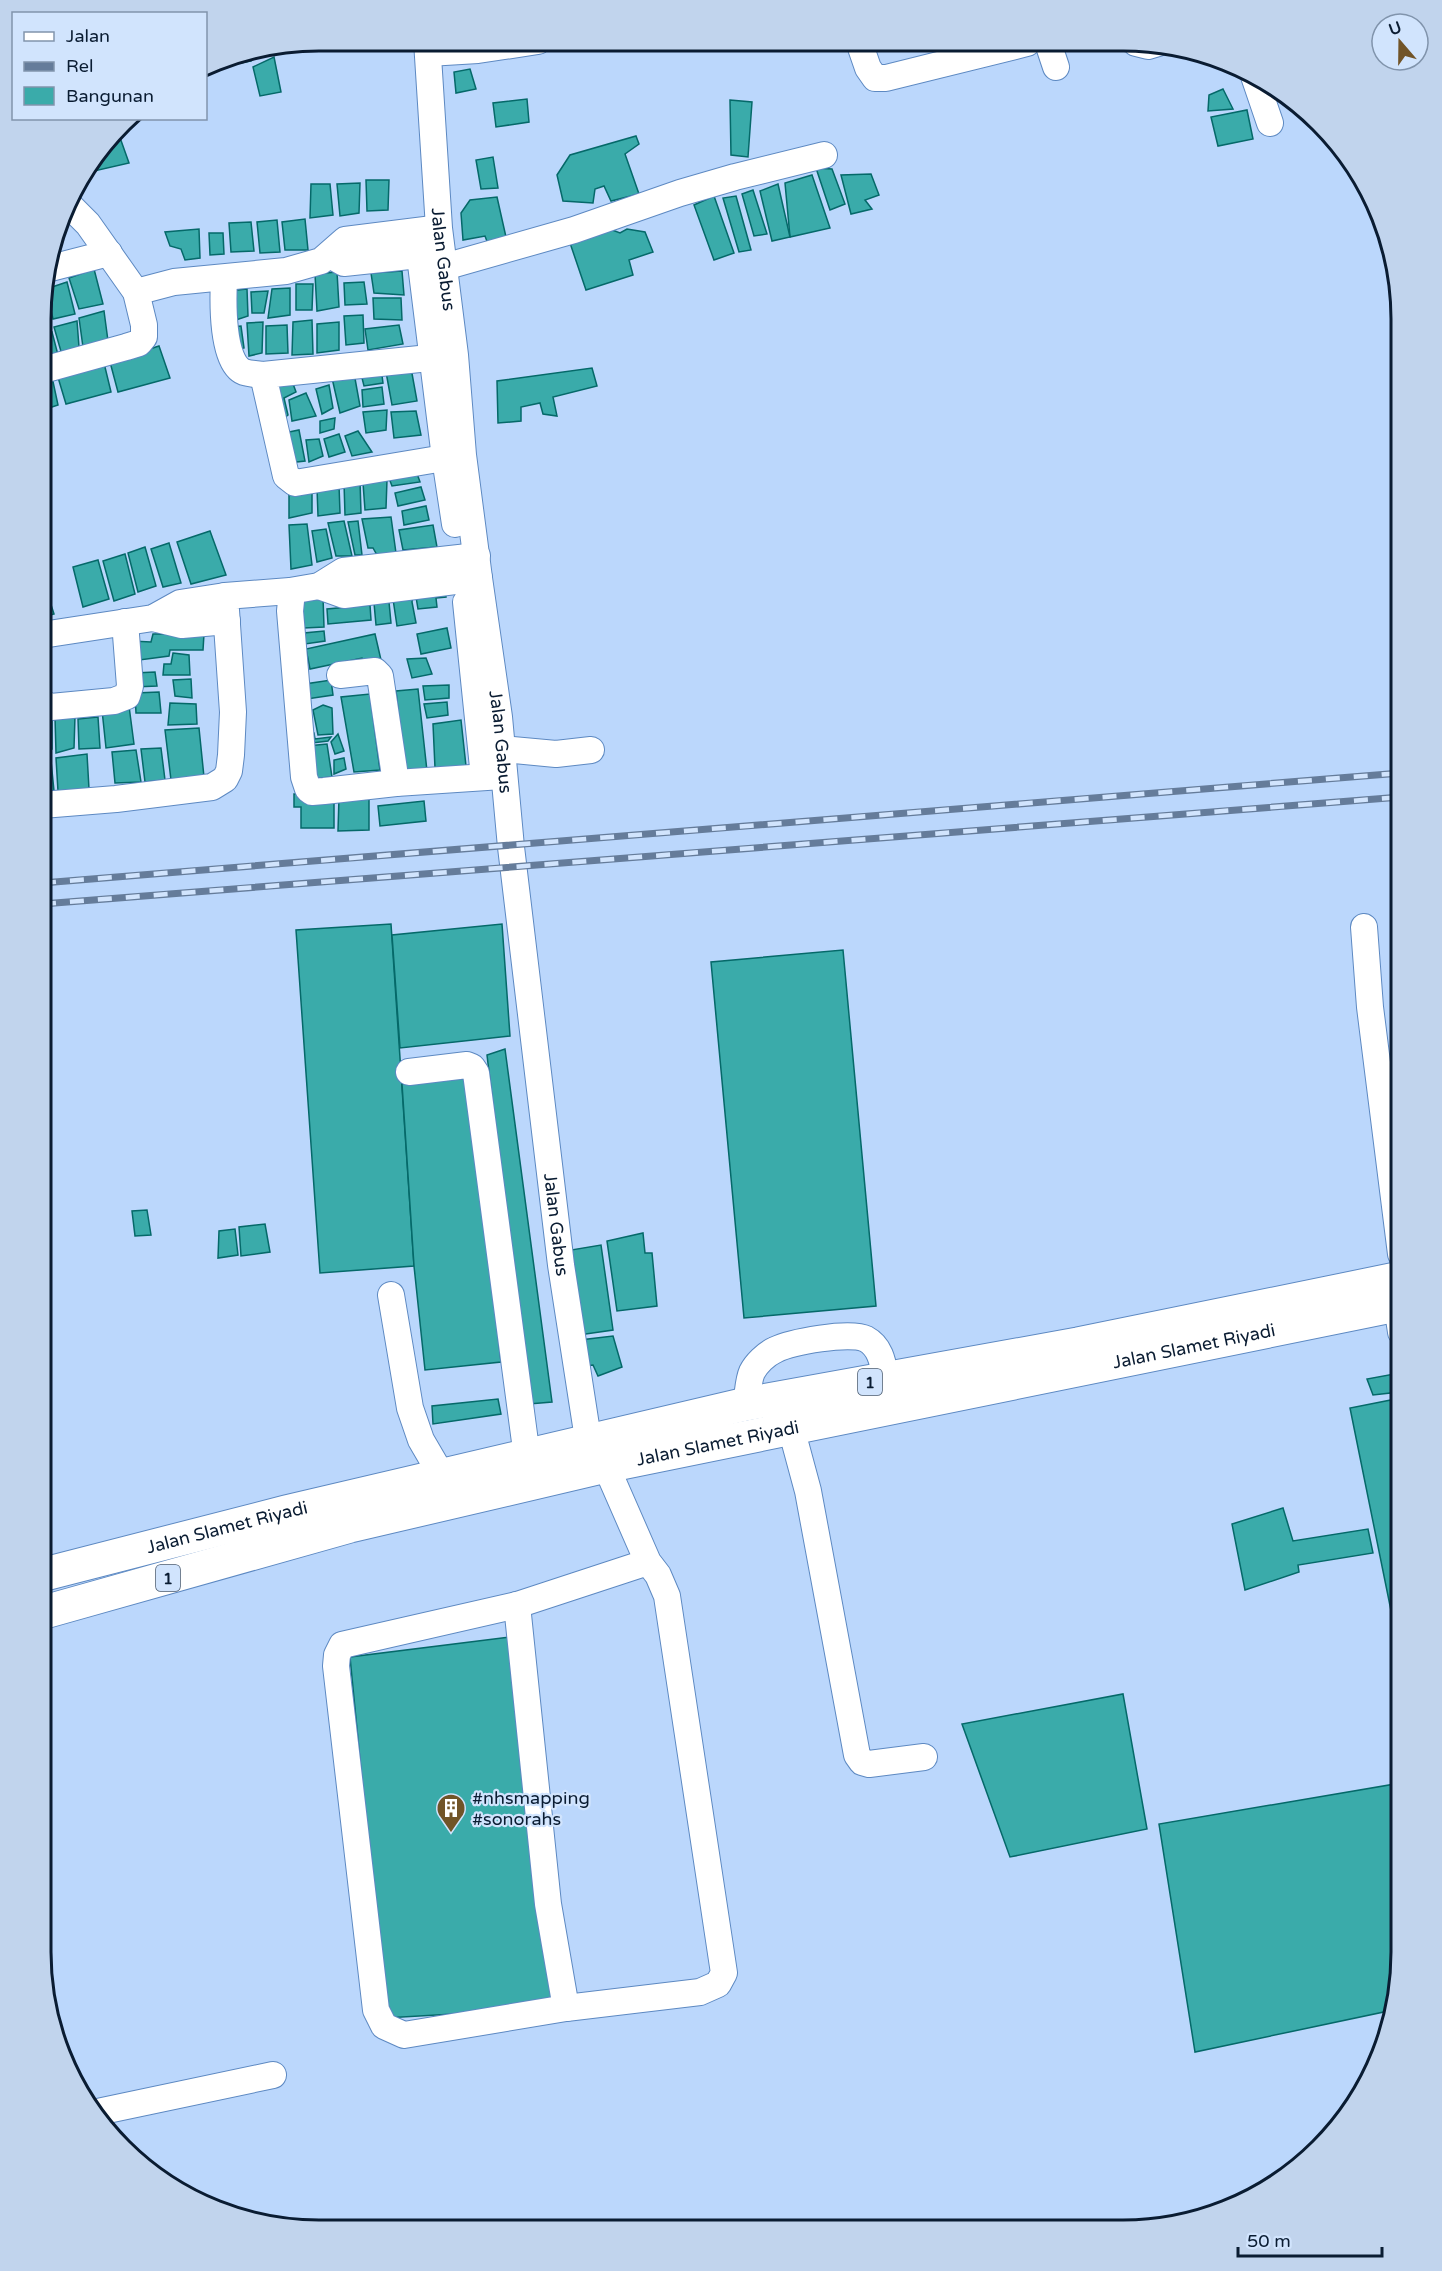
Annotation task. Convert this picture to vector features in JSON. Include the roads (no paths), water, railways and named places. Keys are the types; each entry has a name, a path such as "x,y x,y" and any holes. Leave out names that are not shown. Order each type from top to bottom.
{"highway":[{"name":"Jalan Slamet Riyadi","path":"346,1512 442,1476 527,1457 596,1459 746,1404 1078,1344 1391,1306"},
{"name":"Jalan Slamet Riyadi","path":"51,1573 290,1526 596,1459 791,1428 1391,1307"},
{"name":"Jalan Slamet Riyadi","path":"51,1610 142,1586 290,1526"}],"street":[{"name":"Jalan Gabus","path":"428,51 425,238 444,267 444,356"},
{"path":"862,51 868,68 875,78 886,78 996,51"},
{"path":"1051,51 1056,67"},
{"path":"1258,88 1270,123"},
{"path":"444,267 574,230 713,183 824,155"},
{"path":"74,210 88,224 109,254 155,287 286,271 321,261 330,255 344,263 425,238 444,356 454,457 495,777 396,783 312,792 308,789 304,777 290,611 291,591"},
{"path":"56,266 109,254"},
{"path":"224,278 223,307 226,333 234,362 243,371 263,375 444,356"},
{"path":"51,368 139,343 144,337 144,325 155,287"},
{"path":"263,375 286,476 295,483 454,457"},
{"name":"Jalan Gabus","path":"470,568 503,750 495,777 511,846 561,1265 579,1374 596,1459 667,1596 724,1973 718,1984 700,1992 566,2008 404,2035 384,2026 376,2010 336,1666 337,1655 342,1645 517,1605"},
{"path":"51,634 153,618 180,603 226,608 257,594 319,586 344,594 470,568"},
{"path":"51,804 212,787 225,779 229,771 233,712 226,608"},
{"path":"51,707 114,701 127,696 130,686 124,622"},
{"path":"340,675 375,671 380,676 396,783"},
{"path":"503,750 556,754 591,750"},
{"path":"1364,927 1370,1007 1391,1174"},
{"path":"409,1072 467,1065 472,1067 476,1073 527,1457"},
{"path":"391,1295 410,1408 422,1440 442,1476"},
{"path":"746,1404 751,1373 764,1357 774,1350 794,1344 855,1335 868,1340 881,1353 886,1379"},
{"path":"791,1428 808,1491 857,1755 862,1762 869,1764 924,1757"},
{"path":"566,2008 548,1904 517,1605 648,1562"},
{"path":"103,2111 273,2075"}],"railway":[{"path":"51,882 1391,774"},
{"path":"51,903 1391,798"}],"place":[{"name":"#nhsmapping #sonorahs","path":"451,1834"}]}
